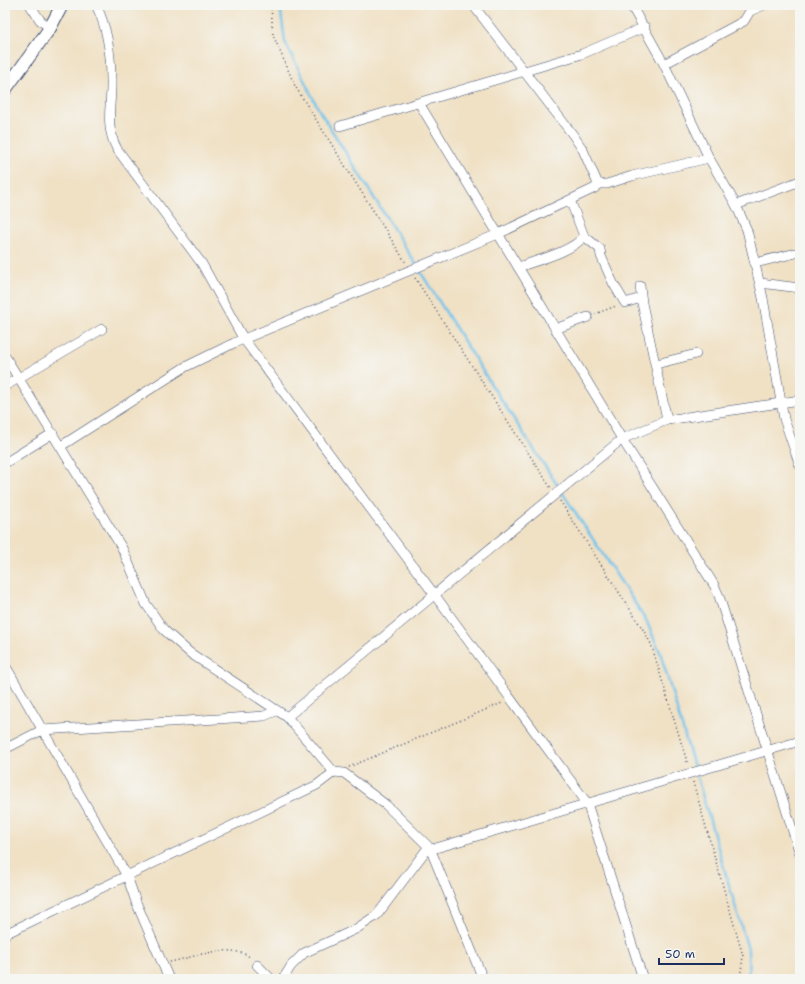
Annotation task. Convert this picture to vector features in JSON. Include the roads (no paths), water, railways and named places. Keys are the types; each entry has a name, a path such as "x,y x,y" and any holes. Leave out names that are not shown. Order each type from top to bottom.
{"main road":[{"path":"5,90 50,28 62,5"}],"street":[{"path":"30,5 40,20 50,28"},
{"path":"96,5 108,34 111,81 108,107 112,140 135,175 202,264 243,338 588,803 643,979"},
{"path":"473,5 583,150 598,184"},
{"path":"631,5 645,27 709,158 736,205 747,230 760,283 784,419 800,466"},
{"path":"664,64 744,21 750,11 764,5"},
{"path":"340,126 582,54 645,27"},
{"path":"419,103 555,329 719,596 766,750 800,854"},
{"path":"61,446 185,367 243,338 498,234 595,188 598,184 607,184 632,176 709,158"},
{"path":"736,205 800,181"},
{"path":"570,200 584,236 600,249 601,256 613,284 625,303 641,298"},
{"path":"518,267 560,252 579,241 584,236"},
{"path":"755,264 800,252"},
{"path":"760,283 800,288"},
{"path":"640,286 641,298 667,420"},
{"path":"555,329 588,317"},
{"path":"5,386 102,329"},
{"path":"656,364 696,354"},
{"path":"5,356 122,548 146,604 164,630 179,645 286,717 334,772 344,773 386,805 430,848 483,979"},
{"path":"286,717 622,439 667,420 800,400"},
{"path":"5,463 53,433"},
{"path":"5,665 127,876 136,902 169,979"},
{"path":"5,749 42,730 264,716 276,711"},
{"path":"283,979 291,966 304,952 356,929 377,915 425,850 800,741"},
{"path":"5,934 318,785 334,772"},
{"path":"257,965 271,979"}],"waterway":[{"path":"280,5 285,42 319,110 489,381 646,620 660,652 748,949 749,979"}]}
